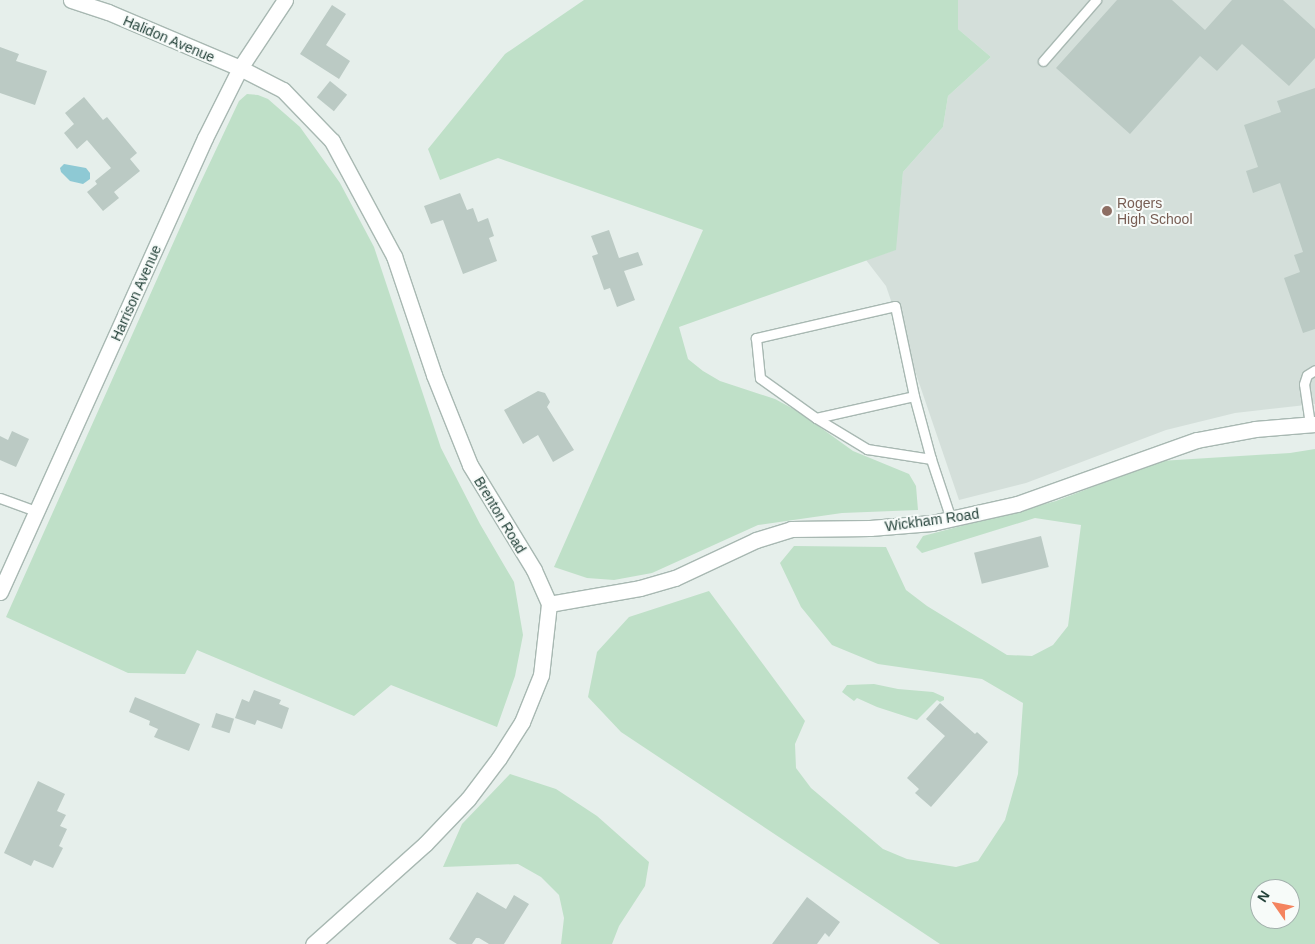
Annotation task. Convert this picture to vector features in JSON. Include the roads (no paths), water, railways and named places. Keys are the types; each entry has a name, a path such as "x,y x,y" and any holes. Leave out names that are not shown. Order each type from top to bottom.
{"street":[{"name":"Halidon Avenue","path":"71,0 108,12 240,68"},
{"name":"Harrison Avenue","path":"0,592 205,138 240,68 285,0"},
{"name":"Brenton Road","path":"240,68 283,90 332,141 394,256 434,375 470,465 534,570 549,604"},
{"name":"Wickham Road","path":"549,604 640,588 675,578 756,540 791,529 870,528 951,519 1017,504 1197,440 1255,429 1312,424"},
{"path":"313,944 425,844 468,799 499,758 522,722 541,675 549,604"}],"lane":[{"path":"1043,61 1096,0"},
{"path":"931,459 867,449 816,418 760,378 756,338 894,306 914,396 931,459 951,519"},
{"path":"1312,424 1304,384 1307,375 1315,370"},
{"path":"816,418 914,396"},
{"path":"0,498 36,512"}],"water":[{"path":"64,164 86,168 90,173 90,179 83,184 70,181 61,172 60,168"}],"place":[{"name":"Rogers High School","path":"1107,211"}]}
